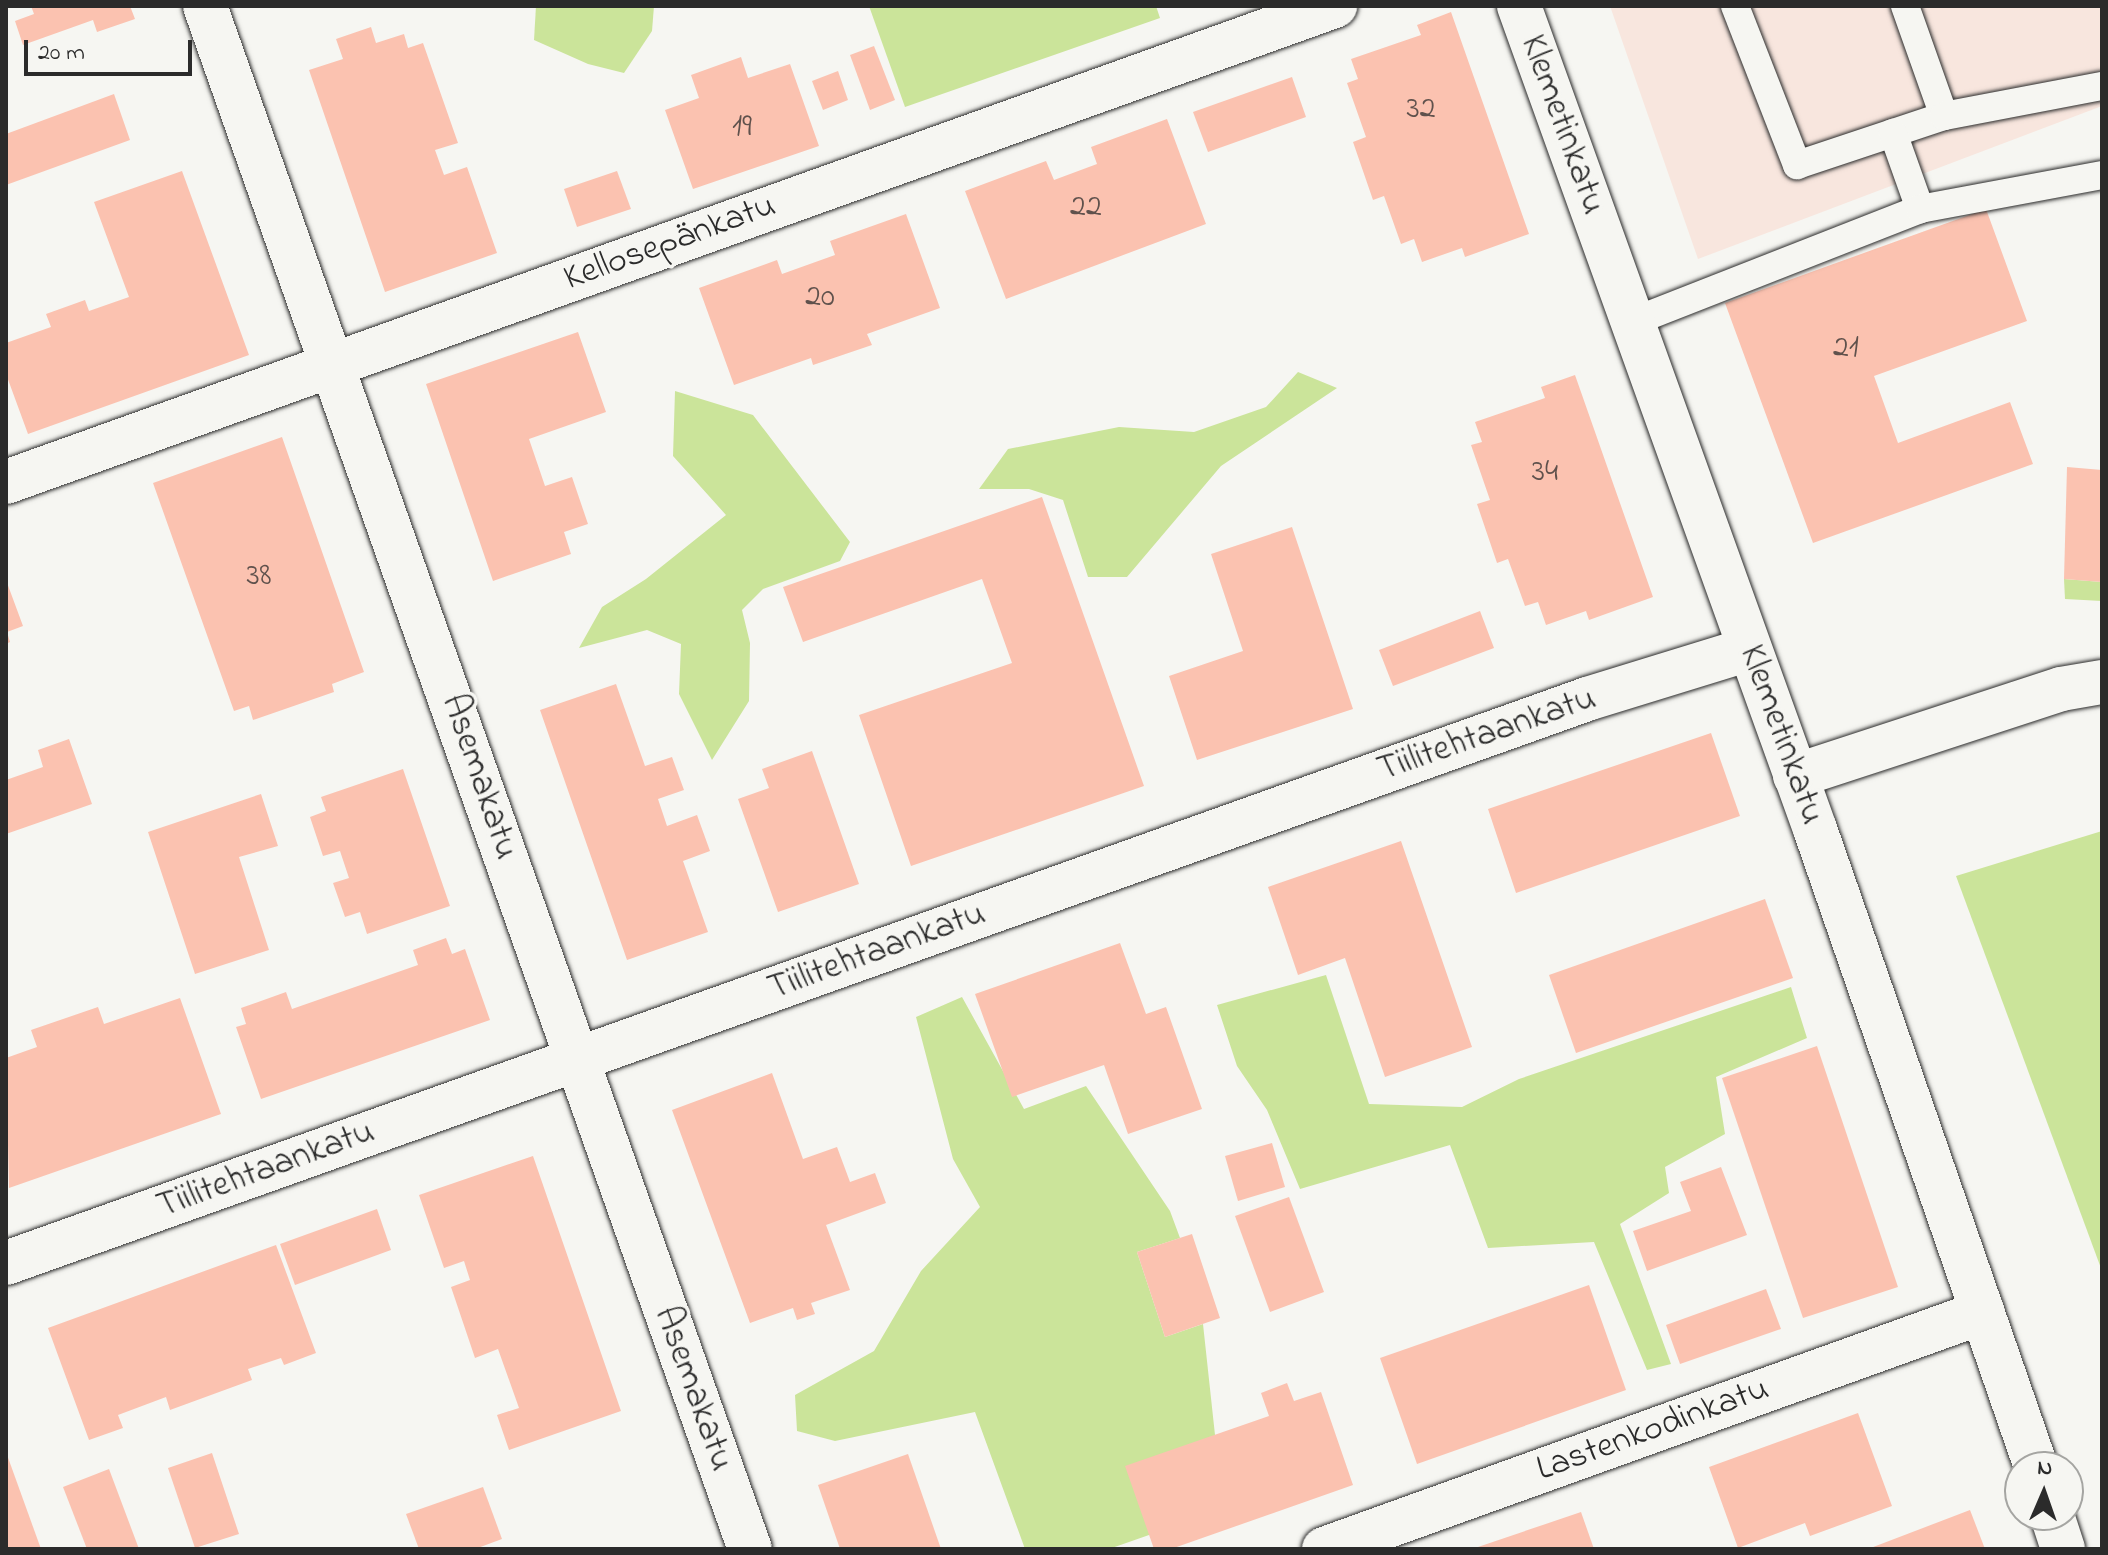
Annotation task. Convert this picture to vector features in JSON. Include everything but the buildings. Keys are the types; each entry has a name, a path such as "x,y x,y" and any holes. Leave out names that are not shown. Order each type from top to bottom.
{"street":[{"name":"Asemakatu","path":"205,6 334,363 575,1059 750,1549"},
{"name":"Kellosepänkatu","path":"6,482 1335,6"},
{"name":"Klemetinkatu","path":"1519,6 1795,776 2031,1451"},
{"name":"Tiilitehtaankatu","path":"6,1263 1587,699 1750,649"},
{"path":"1795,776 2061,689 2102,682"},
{"name":"Lastenkodinkatu","path":"1324,1549 1983,1312"}],"lane":[{"path":"1735,6 1797,165 1944,116 2102,86"},
{"path":"1905,6 1944,116"},
{"path":"1893,133 1920,209"},
{"path":"1632,322 1920,209 2102,175"}],"shaded area":[{"path":"1610,6 2102,6 2102,106 1698,259"}],"green space":[{"path":"536,6 654,6 652,31 624,73 588,64 534,40"},
{"path":"869,6 1156,6 1160,18 905,107"},
{"path":"1298,372 1337,388 1221,466 1127,577 1088,577 1063,500 1029,489 979,489 1008,449 1119,427 1194,432 1266,407"},
{"path":"675,391 753,415 850,542 840,561 763,589 742,610 750,643 749,701 712,760 679,694 681,644 647,630 579,648 602,607 646,579 726,515 673,456"},
{"path":"2064,579 2102,582 2102,601 2065,599"},
{"path":"2102,831 2102,1271 1956,876"},
{"path":"1326,975 1369,1104 1462,1107 1519,1079 1791,987 1807,1038 1716,1077 1725,1134 1665,1167 1669,1193 1620,1224 1671,1364 1647,1370 1594,1242 1488,1248 1450,1145 1300,1189 1267,1110 1237,1066 1217,1005"},
{"path":"962,997 1024,1109 1086,1086 1170,1211 1180,1238 1137,1252 1165,1337 1203,1324 1215,1435 1149,1535 1109,1549 1025,1549 975,1412 835,1441 797,1431 795,1395 874,1351 921,1271 980,1207 953,1159 916,1017"}]}
